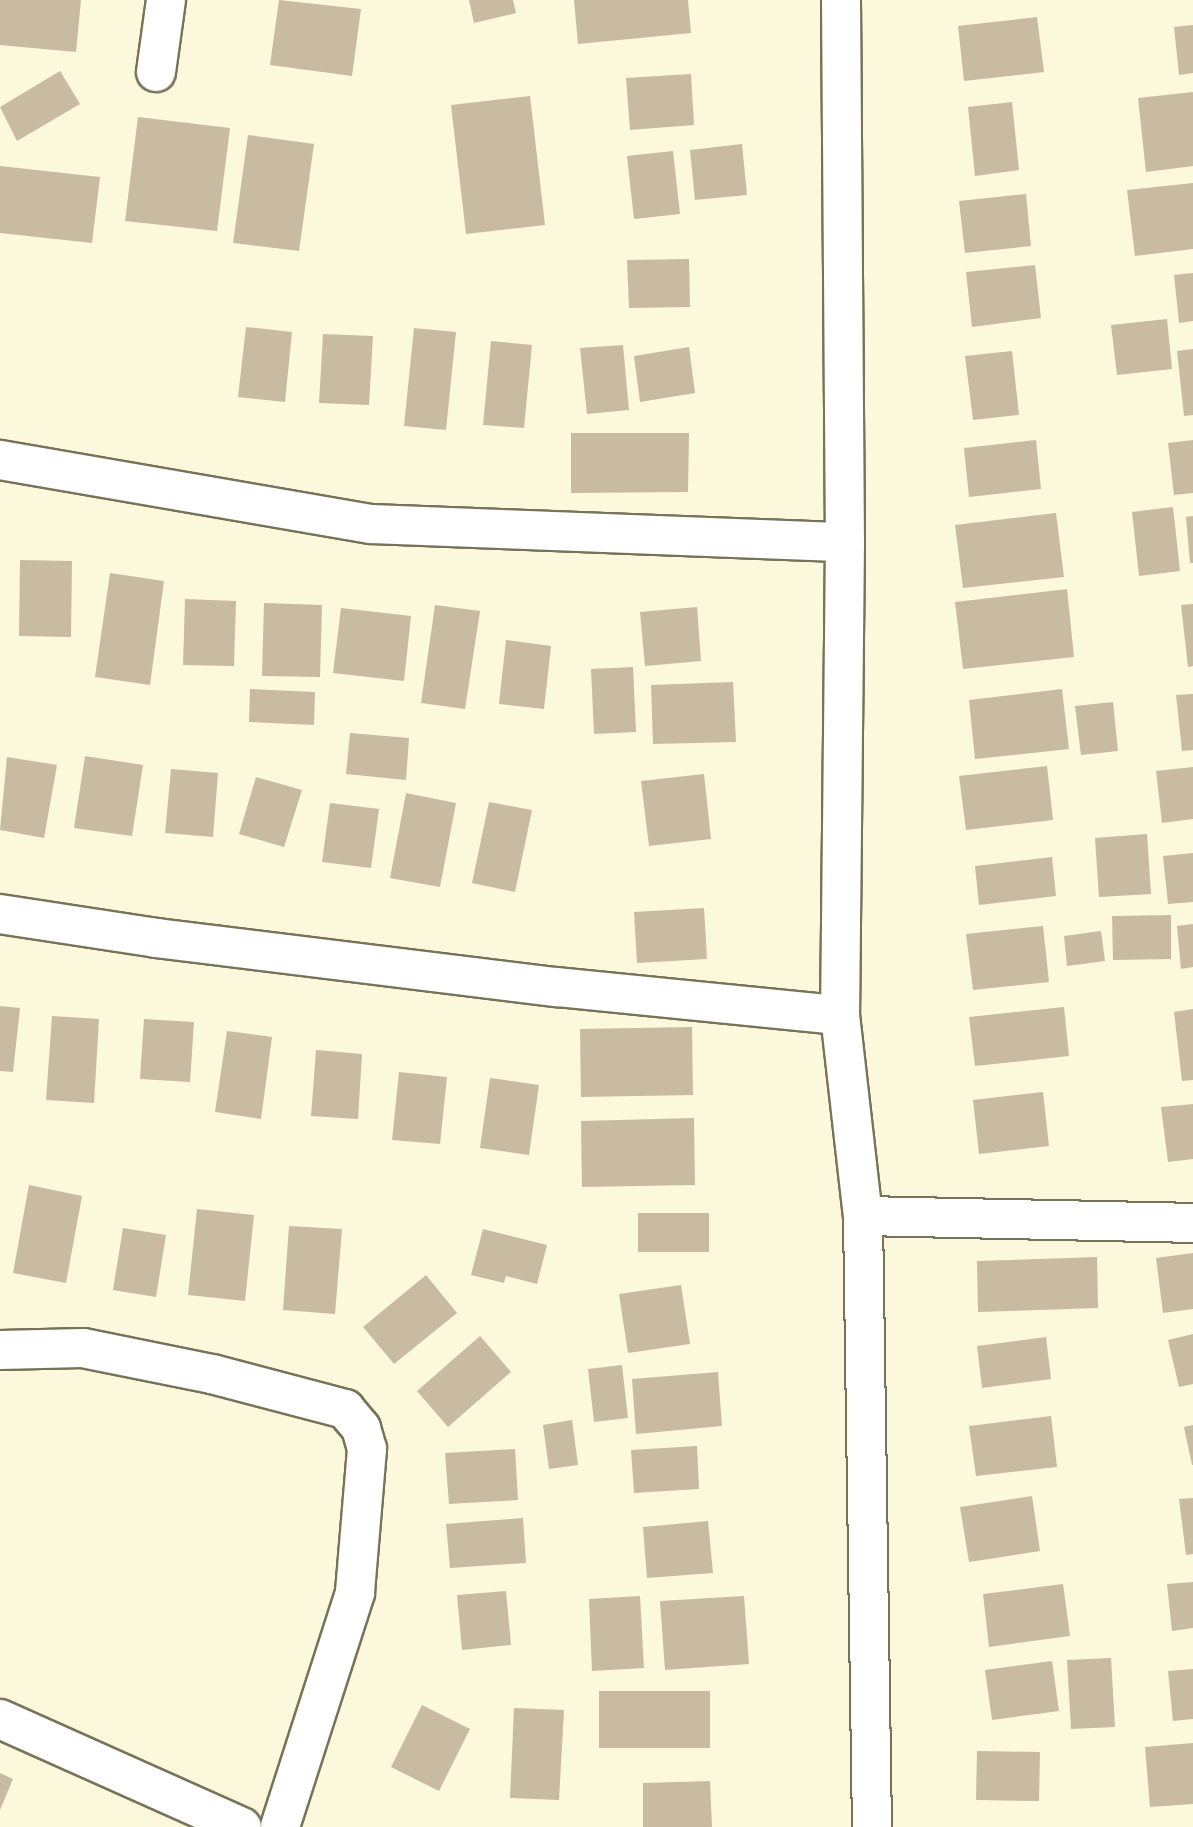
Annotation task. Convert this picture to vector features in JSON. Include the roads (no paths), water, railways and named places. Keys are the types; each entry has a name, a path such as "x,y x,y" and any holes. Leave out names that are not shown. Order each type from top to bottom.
{"street":[{"path":"156,72 166,0"},
{"path":"841,0 845,542 840,1015 863,1216 872,1827"},
{"path":"0,460 371,524 845,542"},
{"path":"0,914 156,938 502,980 840,1015"},
{"path":"863,1216 1193,1223"},
{"path":"0,1350 83,1348 212,1374 345,1409 361,1428 367,1449 355,1593 280,1827"},
{"path":"0,1719 242,1827"}]}
